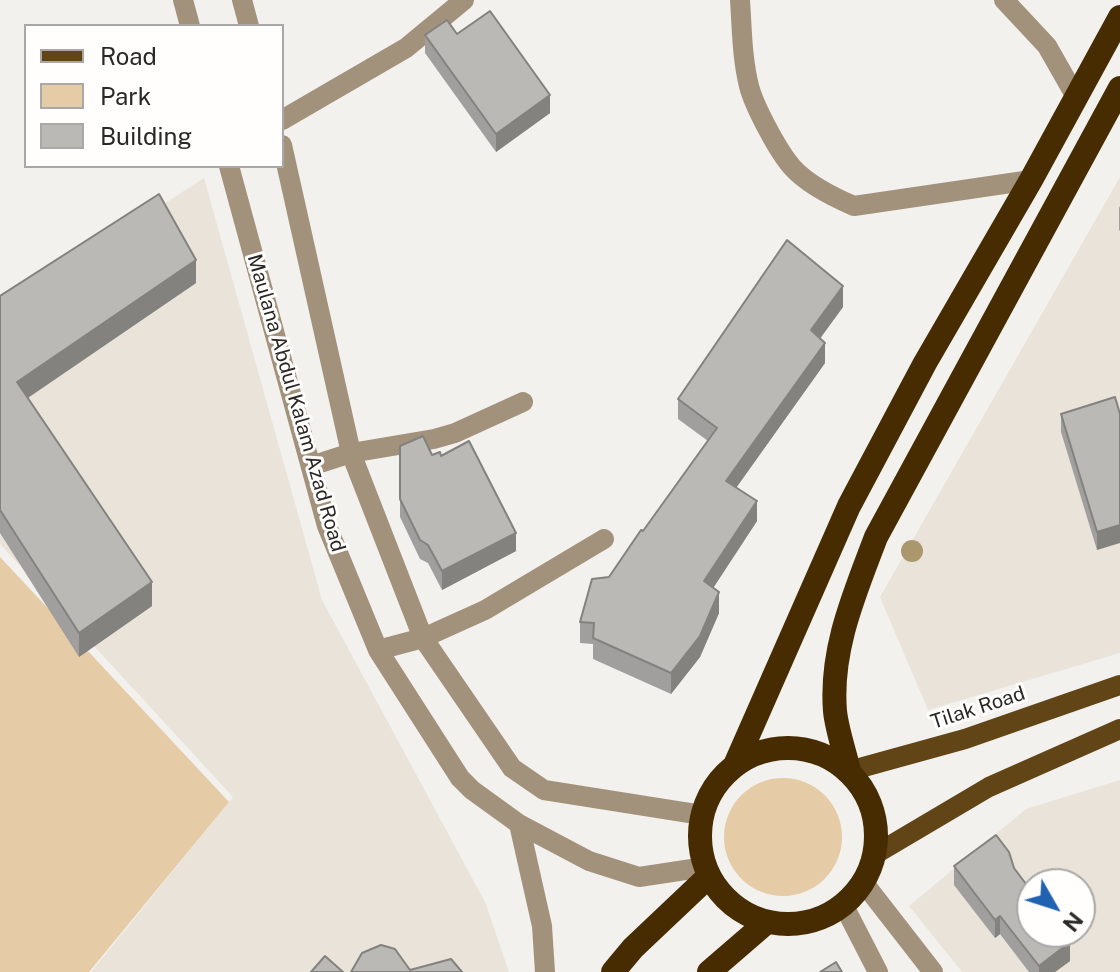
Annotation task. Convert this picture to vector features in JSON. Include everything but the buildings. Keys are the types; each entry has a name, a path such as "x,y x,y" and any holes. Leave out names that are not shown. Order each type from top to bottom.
{"highway":[{"path":"735,765 849,506 925,363 1031,180 1120,17"},
{"path":"849,771 835,712 836,663 846,615 876,537 1120,88"},
{"path":"781,747 806,749 829,757 849,771 863,790 872,810 876,833 874,855 863,882 843,904 820,918 793,924 767,922 746,914 728,902 706,872 700,841 702,815 709,796 720,779 735,765 756,753 781,747"},
{"path":"613,972 706,872"},
{"path":"709,972 767,922"}],"main road":[{"name":"Tilak Road","path":"849,771 965,739 1120,685"},
{"path":"874,855 989,787 1120,729"}],"street":[{"path":"183,0 189,24"},
{"path":"242,0 248,24"},
{"path":"284,119 406,48 464,0"},
{"path":"740,0 743,54 750,88 767,129 792,167 828,195 854,206 1031,180"},
{"path":"1004,0 1047,46 1076,97"},
{"path":"284,154 351,453 423,638 512,768 527,780 544,790 702,815"},
{"name":"Maulana Abdul Kalam Azad Road","path":"230,168 327,526 378,650 460,778 519,824 589,861 639,877 706,872"},
{"path":"311,466 351,453 455,433 523,402"},
{"path":"378,650 423,638 485,610 604,539"},
{"path":"519,824 542,926 545,972"},
{"path":"863,882 933,972"},
{"path":"843,904 878,972"}],"shaded area":[{"path":"1120,177 1120,653 928,710 880,597"},
{"path":"204,178 322,600 485,902 509,972 91,972 233,797 0,544 0,310"},
{"path":"1120,780 1120,972 962,972 909,906 1026,809"}],"green space":[{"path":"0,557 229,802 89,972 0,972"},
{"path":"783,778 806,782 825,795 838,814 842,837 838,860 825,879 806,892 783,896 760,892 741,879 728,860 724,837 728,814 741,795 760,782"}]}
